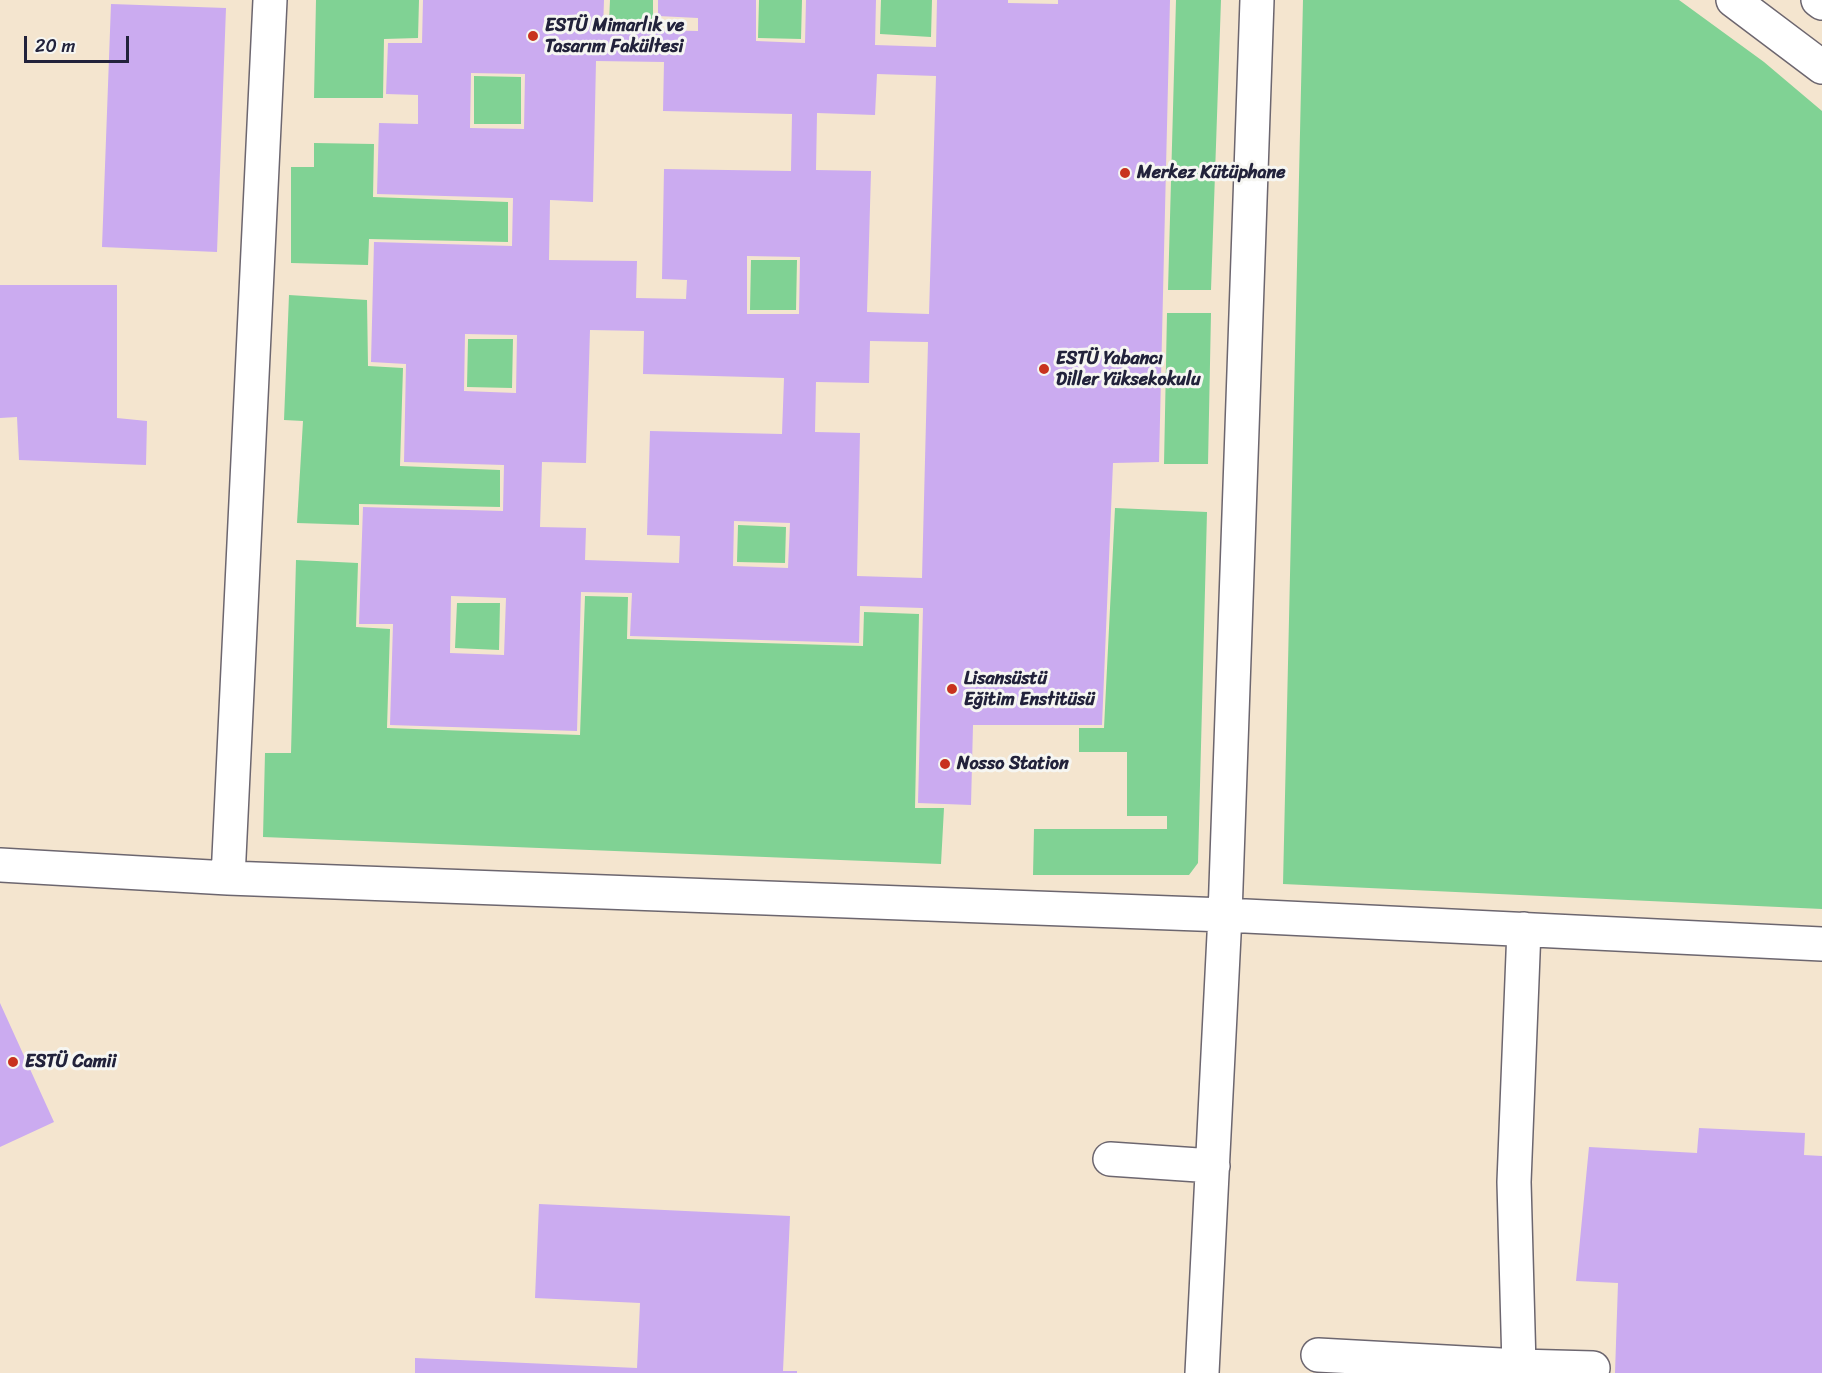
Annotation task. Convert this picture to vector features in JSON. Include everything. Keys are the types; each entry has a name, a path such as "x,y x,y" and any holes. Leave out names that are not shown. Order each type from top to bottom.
{"street":[{"path":"228,878 270,0"},
{"path":"1202,1373 1225,915 1257,0"},
{"path":"1732,0 1822,67"},
{"path":"1818,0 1822,3"},
{"path":"0,865 228,878 1225,915 1822,944"},
{"path":"1519,1366 1514,1182 1524,929"},
{"path":"1110,1159 1212,1166"},
{"path":"1318,1355 1593,1368"}],"green space":[{"path":"316,0 419,0 418,38 384,39 383,98 314,98"},
{"path":"610,0 653,0 653,24 609,23"},
{"path":"759,0 802,0 801,39 758,38"},
{"path":"881,0 932,0 931,37 880,34"},
{"path":"1176,0 1221,0 1211,290 1168,290"},
{"path":"1303,0 1679,0 1764,62 1822,111 1822,909 1283,884"},
{"path":"474,76 521,77 521,124 474,124"},
{"path":"314,143 374,144 373,197 508,202 508,242 369,239 368,265 291,263 291,167 314,167"},
{"path":"751,260 797,260 796,310 750,310"},
{"path":"289,295 367,300 368,366 403,368 400,466 500,470 500,507 359,504 359,525 297,523 303,421 284,420"},
{"path":"1167,313 1211,313 1208,464 1164,464"},
{"path":"468,339 513,339 512,388 467,387"},
{"path":"1115,508 1207,512 1198,863 1189,875 1033,875 1034,829 1167,829 1167,816 1127,816 1127,752 1079,752 1079,728 1104,728"},
{"path":"738,525 786,527 785,563 737,562"},
{"path":"296,560 358,563 356,627 390,629 387,728 580,735 585,596 628,597 627,639 863,646 864,612 919,614 915,808 944,808 941,864 263,837 265,753 291,753"},
{"path":"457,603 500,603 499,650 455,648"}],"building":[{"name":"ESTÜ Yabancı Diller Yüksekokulu","path":"423,0 604,0 603,29 698,31 698,18 658,16 658,0 756,0 756,41 805,43 806,0 876,0 875,45 936,47 937,0 1008,0 1008,3 1058,4 1058,0 1170,0 1159,462 1113,463 1102,725 973,725 971,805 918,803 923,608 860,606 859,643 630,636 632,593 581,592 577,731 390,725 393,624 359,624 363,507 503,511 504,465 404,462 406,364 371,362 374,242 512,246 513,198 377,194 379,123 418,124 418,95 386,94 388,43 422,43","holes":["596,61 664,62 663,111 792,114 791,171 664,169 662,279 687,280 686,299 636,298 637,261 549,260 550,200 593,202","471,73 525,74 524,129 470,128","877,74 936,76 929,314 867,312 871,171 816,170 817,113 875,115","747,256 800,257 799,314 747,314","590,330 644,331 643,374 784,378 782,434 650,431 647,535 680,536 679,563 585,560 586,528 540,527 542,462 586,463","465,334 517,335 516,393 464,391","870,341 928,342 922,578 857,576 860,433 815,432 816,382 869,383","734,521 790,523 788,568 733,566","451,596 506,598 504,655 450,653"]},
{"path":"111,4 226,8 217,252 102,247"},
{"path":"0,285 117,285 117,418 147,421 146,465 19,460 17,417 0,418"},
{"name":"ESTÜ Camii","path":"0,1003 54,1122 0,1147"},
{"path":"1699,1128 1805,1133 1804,1155 1822,1156 1822,1373 1615,1373 1618,1283 1576,1281 1589,1147 1697,1153"},
{"path":"539,1204 790,1216 783,1371 797,1371 797,1373 415,1373 415,1358 637,1368 640,1303 535,1298"}],"place":[{"name":"ESTÜ Mimarlık ve Tasarım Fakültesi","path":"533,36"},
{"name":"Merkez Kütüphane","path":"1125,173"},
{"name":"ESTÜ Yabancı Diller Yüksekokulu","path":"1044,369"},
{"name":"Lisansüstü Eğitim Enstitüsü","path":"952,689"},
{"name":"Nosso Station","path":"945,764"},
{"name":"ESTÜ Camii","path":"13,1062"}]}
